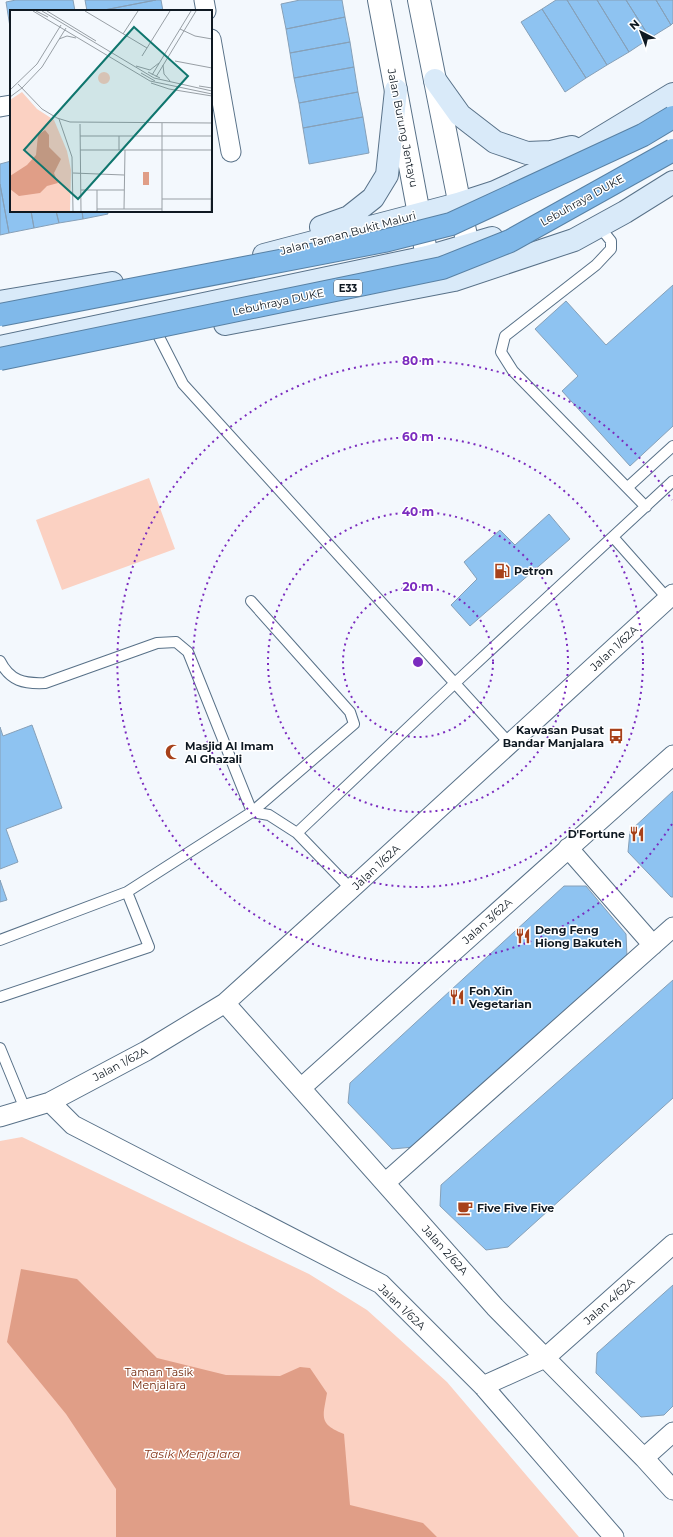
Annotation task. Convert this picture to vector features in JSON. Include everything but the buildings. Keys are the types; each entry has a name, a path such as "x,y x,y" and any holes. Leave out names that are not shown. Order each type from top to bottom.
{"highway":[{"path":"0,315 384,241 451,224 636,138 673,117"},
{"name":"Lebuhraya DUKE","path":"0,359 442,268 510,241 673,150"}],"main road":[{"path":"435,80 460,115 476,129 495,142 527,153 551,152 572,147 630,121"},
{"path":"247,260 349,217 373,198 387,175 396,90"},
{"name":"Jalan Taman Bukit Maluri","path":"0,302 247,260 458,204 495,192 564,160 673,94"},
{"path":"0,348 427,257 468,246 508,232 569,215 673,162"},
{"path":"0,353 186,331 454,280 574,240 673,182"}],"street":[{"path":"204,0 206,10"},
{"name":"Jalan Burung Jentayu","path":"379,0 427,257"},
{"path":"419,0 458,204 468,246"},
{"path":"212,53 213,67 231,152"},
{"path":"0,107 10,105"},
{"name":"Jalan 1/62A","path":"0,1117 50,1102 146,1052 225,1003 352,890 671,597"},
{"name":"Jalan 3/62A","path":"301,1088 673,755"},
{"path":"568,848 653,945"},
{"path":"385,1183 673,927"},
{"name":"Jalan 2/62A","path":"225,1003 495,1307 644,1458 673,1490"},
{"name":"Jalan 1/62A","path":"50,1102 73,1125 380,1284 483,1386 614,1537"},
{"name":"Jalan 4/62A","path":"483,1386 546,1358 673,1244"},
{"path":"644,1458 673,1432"}],"lane":[{"path":"599,226 611,242 611,249 596,265 505,336 501,352 513,371 646,507"},
{"path":"158,334 183,384 510,744"},
{"path":"628,487 673,446"},
{"path":"297,833 455,683 673,481"},
{"path":"613,537 671,597"},
{"path":"0,940 127,892 252,812 354,724 350,712 251,601"},
{"path":"0,661 3,668 13,679 32,684 45,682 157,643 176,642 188,652 252,812"},
{"path":"252,812 269,815 297,833 352,890"},
{"path":"0,997 149,947 127,892"},
{"path":"0,1048 25,1110"}],"green space":[{"path":"149,478 175,549 62,590 36,520"},
{"name":"Taman Tasik Menjalara","path":"22,1137 309,1274 367,1310 447,1382 579,1537 0,1537 0,1141"}],"water":[{"name":"Tasik Menjalara","path":"21,1269 77,1279 157,1358 226,1375 280,1376 300,1367 310,1368 327,1393 324,1408 324,1419 326,1423 330,1427 344,1434 350,1505 423,1523 437,1537 116,1537 116,1489 66,1414 7,1342"}],"place":[{"name":"Petron","path":"502,571"},
{"name":"Kawasan Pusat Bandar Manjalara","path":"616,736"},
{"name":"Masjid Al Imam Al Ghazali","path":"173,752"},
{"name":"D'Fortune","path":"637,834"},
{"name":"Deng Feng Hiong Bakuteh","path":"523,936"},
{"name":"Foh Xin Vegetarian","path":"457,997"},
{"name":"Five Five Five","path":"465,1208"}]}
